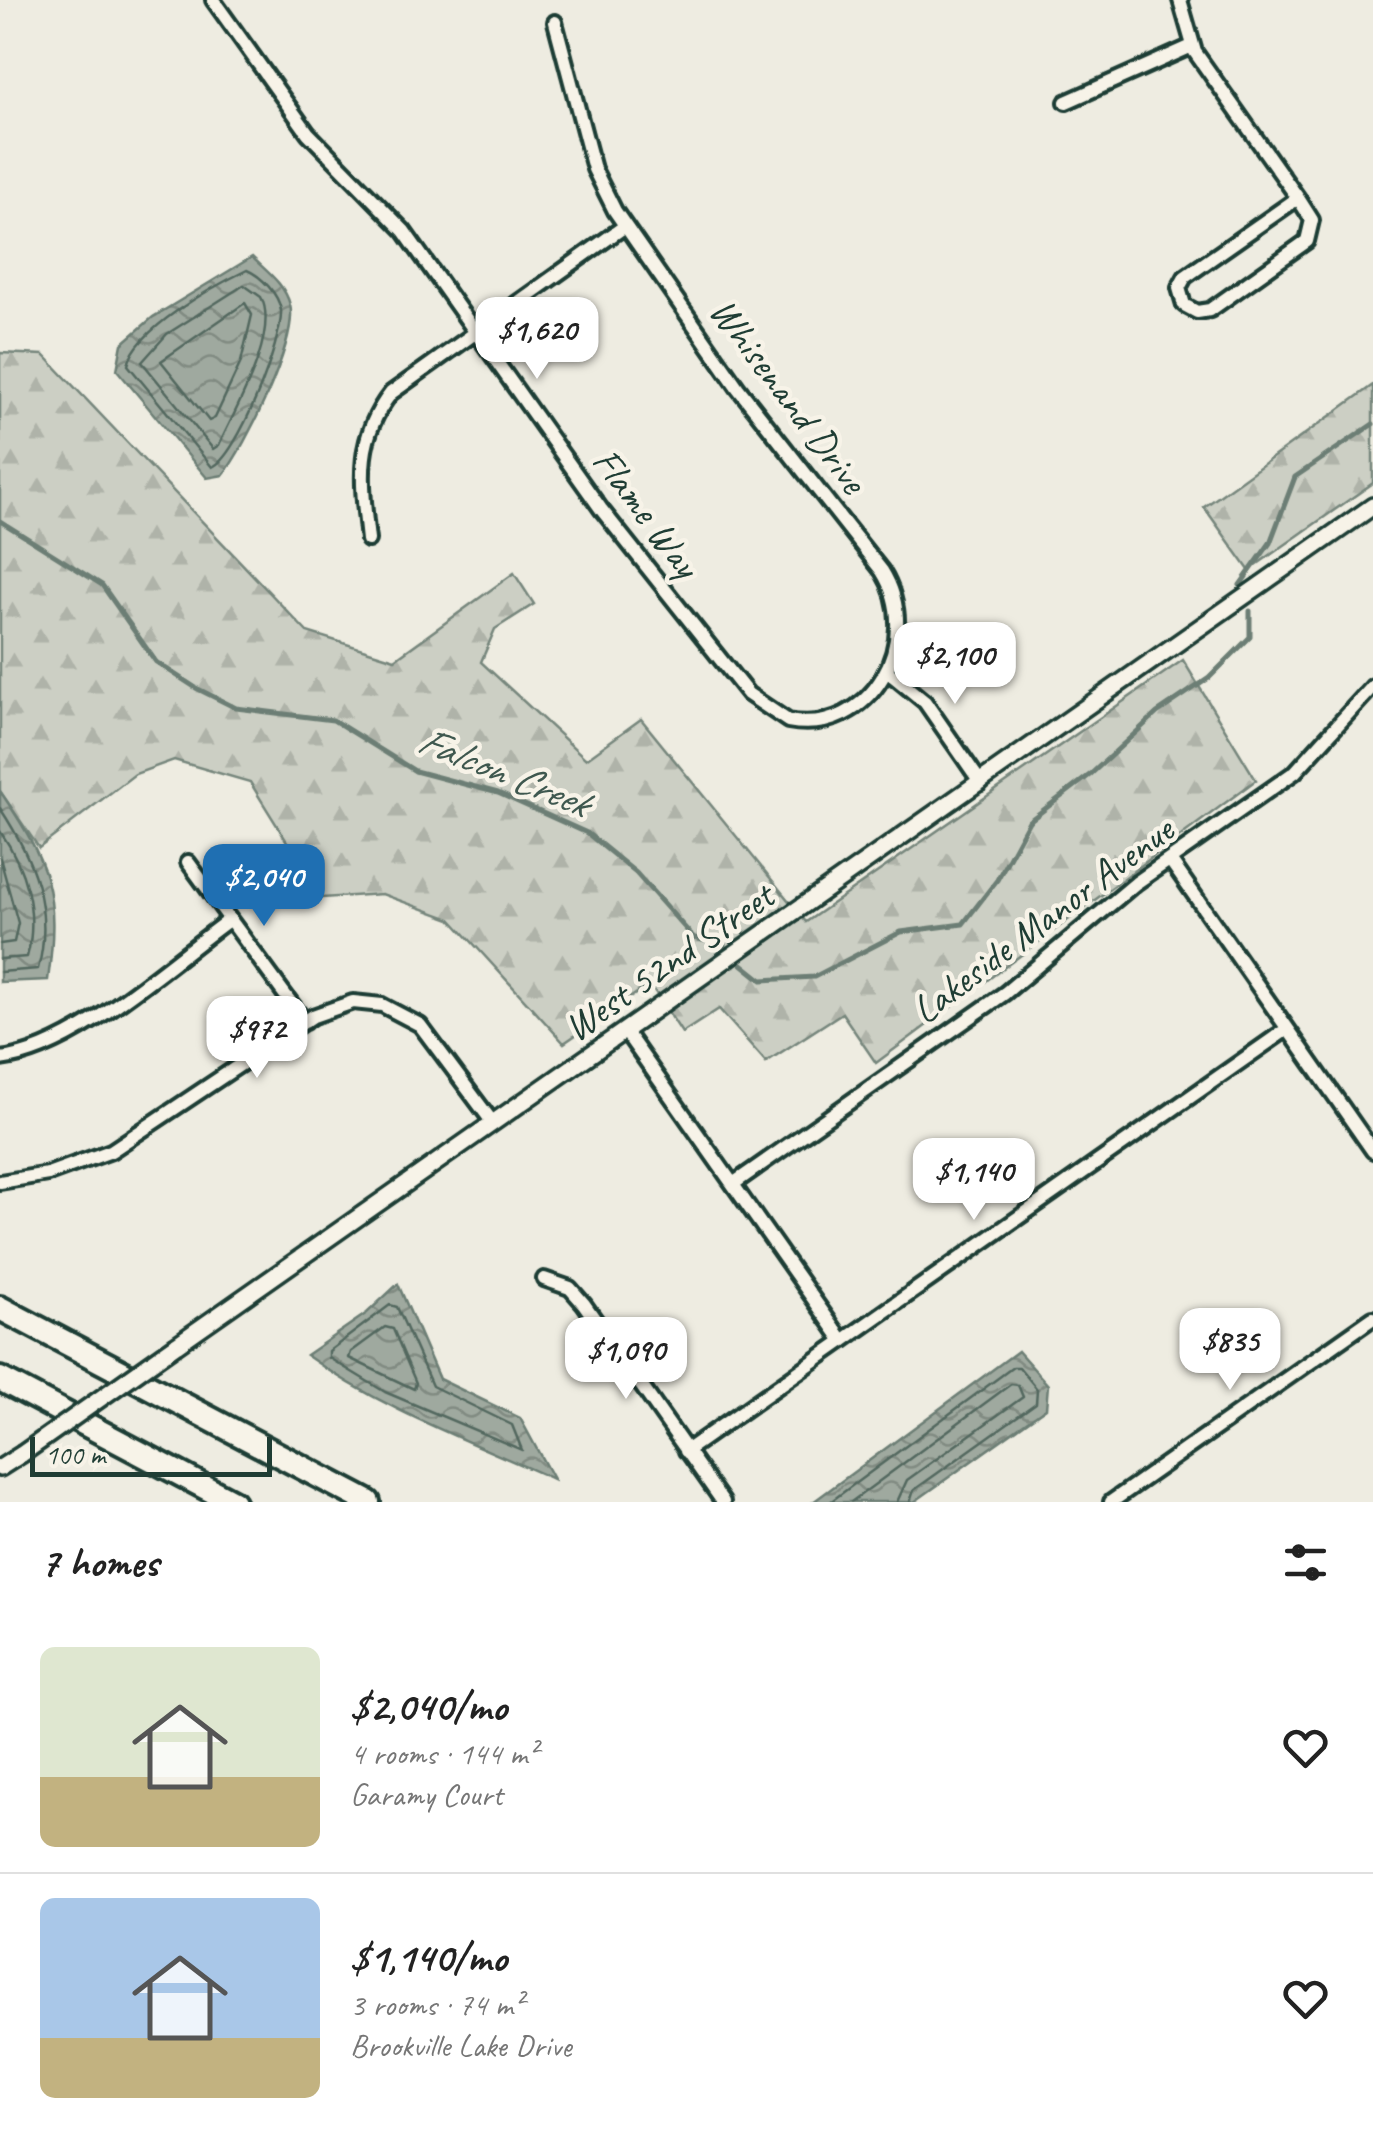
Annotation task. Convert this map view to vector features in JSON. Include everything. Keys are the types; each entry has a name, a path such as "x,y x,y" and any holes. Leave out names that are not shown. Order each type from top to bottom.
{"highway":[{"path":"0,1308 368,1502"},
{"path":"0,1379 233,1502"}],"street":[{"name":"Flame Way","path":"213,0 302,125 394,218 600,510 760,706 794,722 824,718 867,695 887,671"},
{"path":"1180,0 1192,46 1298,198 1312,220 1307,242 1210,310 1197,312 1184,305 1179,288 1186,277 1298,198"},
{"name":"Whisenand Drive","path":"555,22 594,168 625,226 748,402 888,580 898,606 900,631 887,671"},
{"path":"1066,102 1192,46"},
{"path":"368,540 361,467 370,424 402,382 625,226"},
{"name":"West 52nd Street","path":"0,1468 1373,506"},
{"path":"887,671 924,702 981,783"},
{"name":"Lakeside Manor Avenue","path":"733,1184 1005,993 1136,883 1296,772 1373,686"},
{"path":"1170,860 1373,1151"},
{"path":"188,862 305,1022"},
{"path":"0,1059 33,1052 69,1035 230,919"},
{"path":"0,1182 57,1172 130,1140 305,1022 353,1002 382,1004 403,1013 433,1039 493,1122"},
{"path":"686,1451 1287,1029"},
{"path":"625,1031 843,1341"},
{"path":"544,1279 570,1288 584,1304 723,1502"},
{"path":"1111,1502 1373,1318"}],"green space":[{"path":"0,353 44,355 307,632 395,659 514,573 534,604 495,629 481,662 586,759 641,719 806,922 1183,660 1256,780 876,1063 842,1013 766,1062 719,1009 682,1033 650,984 564,1043 451,919 382,894 322,898 250,782 174,760 135,774 39,848 0,791"},
{"path":"1373,385 1373,483 1249,570 1204,507"}],"water":[{"path":"252,257 288,297 291,320 279,366 244,442 223,475 207,478 117,370 122,344 153,317"},
{"path":"0,791 30,839 47,880 52,923 48,980 0,982"},
{"path":"398,1284 439,1379 520,1418 553,1479 395,1408 306,1355 367,1313"},
{"path":"1018,1351 1048,1385 1046,1408 914,1502 813,1502"}],"waterway":[{"name":"Falcon Creek","path":"1240,585 1270,543 1295,477 1373,424"},
{"name":"Falcon Creek","path":"0,521 102,585 156,662 196,688 236,708 333,720 415,771 498,793 587,833 636,873 694,938 724,945"},
{"name":"Falcon Creek","path":"742,964 762,980 814,977 901,932 963,924 997,880 1029,821 1091,774 1157,713 1209,678 1250,637 1250,611"}]}
